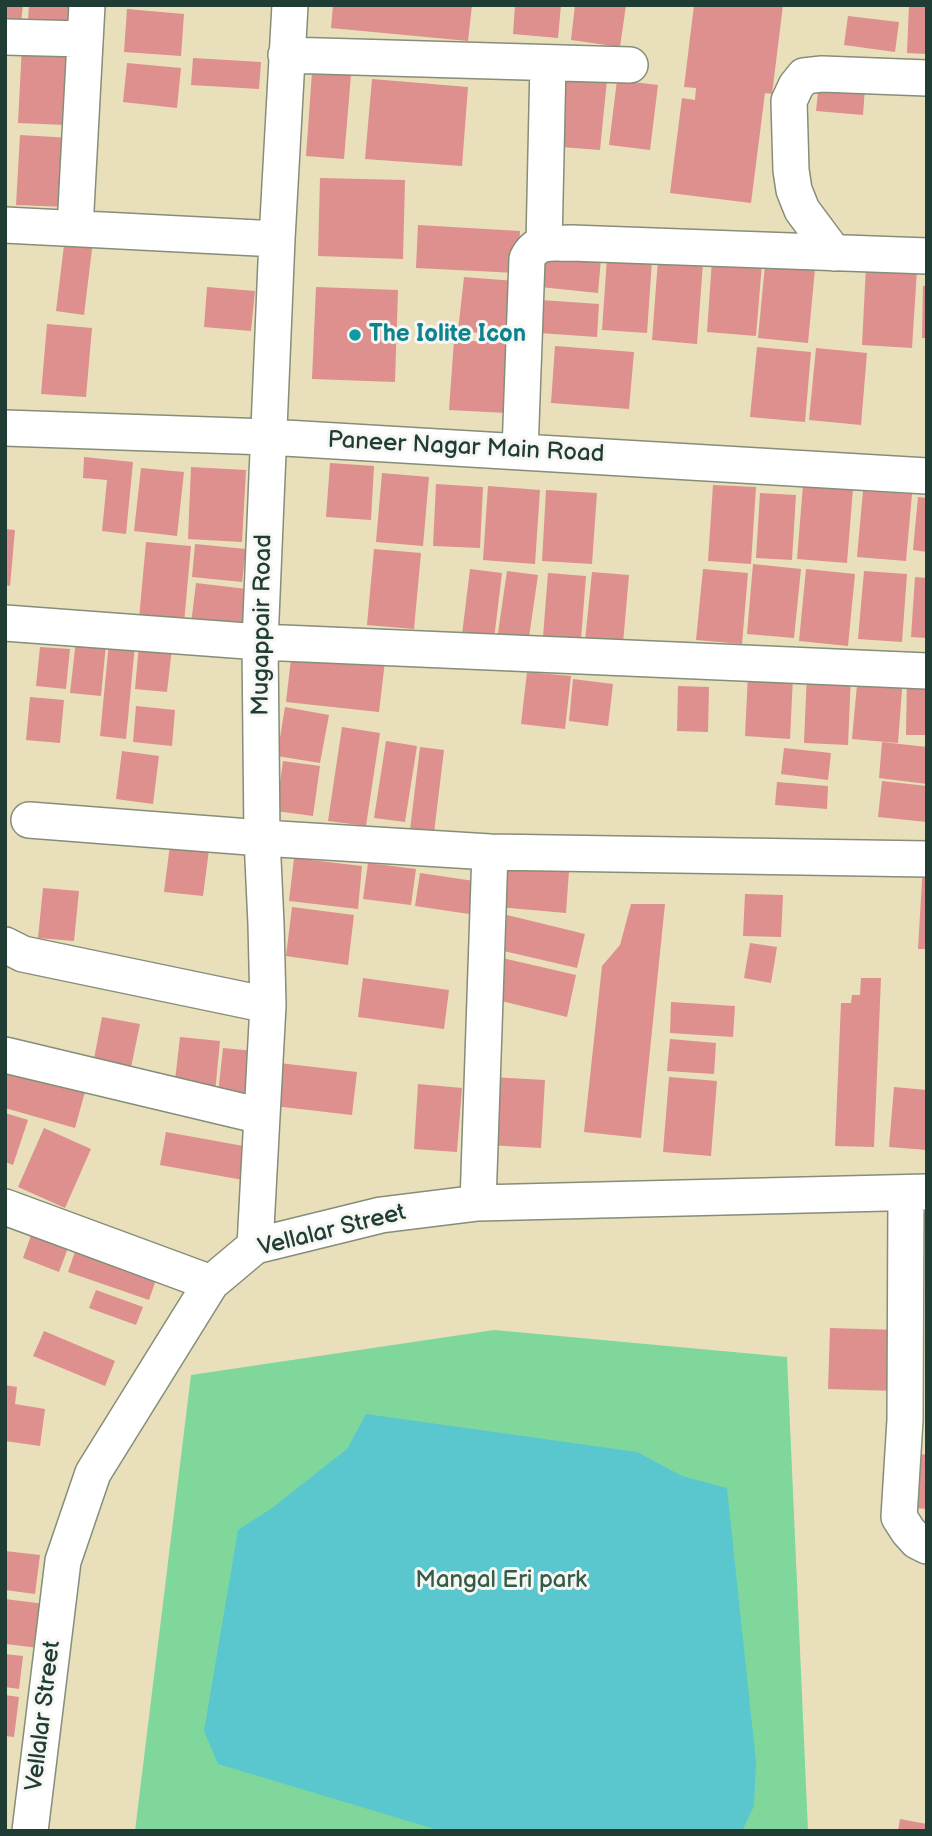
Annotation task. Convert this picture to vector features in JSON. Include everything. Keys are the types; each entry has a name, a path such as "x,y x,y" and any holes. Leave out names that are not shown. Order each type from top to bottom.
{"street":[{"name":"Mugappair Road","path":"255,1246 268,1005 262,838 260,642 290,5"},
{"path":"5,37 86,22 75,228"},
{"path":"286,55 630,65"},
{"path":"544,244 548,63"},
{"path":"834,253 802,210 794,190 788,121 789,101 796,86 804,76 822,74 927,78"},
{"path":"5,225 277,239"},
{"path":"520,452 527,259 535,247 571,243 927,256"},
{"name":"Paneer Nagar Main Road","path":"5,428 268,437 927,476"},
{"path":"5,623 260,642 927,670"},
{"path":"29,820 490,852 927,859"},
{"path":"478,1203 490,852"},
{"path":"5,944 23,954 268,1005"},
{"path":"5,1055 261,1116"},
{"path":"916,1193 900,1517 917,1541 927,1546"},
{"name":"Vellalar Street","path":"30,1831 63,1560 93,1474 211,1283 255,1246 381,1215 478,1203 916,1193"},
{"path":"5,1208 211,1283"}],"green space":[{"name":"Mangal Eri park","path":"494,1330 787,1357 808,1831 135,1831 191,1375"}],"water":[{"name":"Mangal Eri park","path":"366,1414 637,1452 682,1476 727,1488 756,1762 754,1806 742,1831 441,1831 218,1764 204,1731 238,1530 272,1508 347,1449"}],"building":[{"path":"5,5 23,5 21,22 5,20"},
{"path":"29,5 77,5 75,24 28,20"},
{"path":"333,5 472,5 468,41 331,28"},
{"path":"515,5 561,5 558,38 513,34"},
{"path":"575,5 626,5 620,47 571,40"},
{"path":"694,5 783,5 772,94 765,93 751,203 670,193 682,98 695,100 696,88 684,87"},
{"path":"909,5 927,5 927,54 907,53"},
{"path":"127,9 184,14 181,56 124,52"},
{"path":"848,16 899,22 895,52 844,45"},
{"path":"22,45 70,48 65,125 18,123"},
{"path":"193,58 261,62 259,89 191,85"},
{"path":"127,63 181,68 177,108 123,102"},
{"path":"312,72 351,75 344,159 306,156"},
{"path":"554,75 607,80 600,150 548,146"},
{"path":"372,79 468,87 462,166 365,159"},
{"path":"617,80 658,85 650,150 609,145"},
{"path":"819,83 865,87 863,115 816,111"},
{"path":"20,135 71,138 67,207 16,205"},
{"path":"320,178 405,180 403,259 318,256"},
{"path":"418,225 520,231 517,273 416,268"},
{"path":"65,237 93,241 84,315 56,311"},
{"path":"544,252 601,258 598,293 540,287"},
{"path":"607,258 652,261 647,333 602,330"},
{"path":"658,260 703,263 697,344 652,340"},
{"path":"712,260 762,264 756,336 707,332"},
{"path":"765,265 815,269 808,343 758,338"},
{"path":"866,266 917,270 912,348 862,345"},
{"path":"464,277 515,281 510,336 458,331"},
{"path":"923,286 927,286 927,338 922,338"},
{"path":"207,287 255,291 251,331 204,327"},
{"name":"The Iolite Icon","path":"316,287 398,290 395,382 312,379"},
{"path":"541,300 599,304 597,337 539,333"},
{"path":"47,324 92,328 86,397 41,394"},
{"path":"454,340 511,343 506,413 449,410"},
{"path":"555,346 634,352 629,409 551,403"},
{"path":"757,347 811,352 805,422 750,417"},
{"path":"816,348 867,353 861,425 809,420"},
{"path":"84,457 133,462 126,534 102,531 107,480 83,478"},
{"path":"330,463 374,466 371,520 326,517"},
{"path":"191,467 246,470 242,542 188,539"},
{"path":"141,468 184,472 177,536 134,531"},
{"path":"382,473 429,477 423,546 376,542"},
{"path":"436,484 483,487 480,548 433,546"},
{"path":"713,485 756,487 751,564 708,561"},
{"path":"803,485 853,489 847,563 797,559"},
{"path":"488,486 540,490 535,564 483,560"},
{"path":"546,490 597,493 592,564 542,561"},
{"path":"863,491 912,494 906,561 857,557"},
{"path":"760,493 796,495 792,560 756,558"},
{"path":"918,497 927,498 927,552 913,550"},
{"path":"5,529 15,530 10,586 5,585"},
{"path":"146,542 191,546 184,623 139,619"},
{"path":"195,544 246,549 242,582 192,577"},
{"path":"374,549 421,553 414,629 367,625"},
{"path":"753,564 801,569 794,638 747,634"},
{"path":"470,569 502,573 494,639 462,635"},
{"path":"703,569 748,573 742,644 696,640"},
{"path":"806,569 855,574 848,646 799,641"},
{"path":"507,571 538,575 528,644 497,640"},
{"path":"864,571 907,574 902,642 858,639"},
{"path":"592,572 629,575 622,655 584,651"},
{"path":"548,573 586,576 581,639 543,637"},
{"path":"915,577 927,578 927,638 911,637"},
{"path":"196,583 247,589 242,630 191,624"},
{"path":"76,640 106,644 101,696 70,693"},
{"path":"109,642 135,645 126,739 100,736"},
{"path":"139,645 172,648 167,692 135,689"},
{"path":"40,647 70,649 66,689 36,686"},
{"path":"292,650 385,661 379,712 286,702"},
{"path":"527,672 571,676 565,729 521,724"},
{"path":"807,672 851,675 848,745 804,743"},
{"path":"748,674 793,676 790,739 745,736"},
{"path":"858,674 903,677 898,743 852,739"},
{"path":"907,676 927,676 927,735 906,735"},
{"path":"573,679 613,684 608,726 569,721"},
{"path":"678,686 709,687 708,732 677,731"},
{"path":"30,697 64,700 60,743 26,740"},
{"path":"136,706 175,710 172,746 133,742"},
{"path":"285,707 329,715 320,763 277,756"},
{"path":"342,727 380,733 366,826 328,821"},
{"path":"386,741 417,746 405,822 374,818"},
{"path":"882,742 927,747 927,784 879,778"},
{"path":"420,747 444,750 434,833 410,830"},
{"path":"784,748 831,753 828,780 781,774"},
{"path":"122,751 159,756 153,804 116,799"},
{"path":"283,761 320,766 313,816 276,811"},
{"path":"882,781 927,786 927,822 878,817"},
{"path":"777,782 828,786 827,809 775,805"},
{"path":"171,837 210,842 203,896 164,892"},
{"path":"294,858 362,866 358,909 289,901"},
{"path":"368,863 416,869 411,905 363,899"},
{"path":"502,863 569,870 566,913 498,907"},
{"path":"923,864 927,864 927,949 918,949"},
{"path":"420,873 474,881 469,914 415,906"},
{"path":"43,888 79,891 74,941 38,938"},
{"path":"745,894 783,895 781,937 743,936"},
{"path":"631,904 665,904 641,1138 584,1132 602,966 620,945"},
{"path":"292,907 354,915 348,965 286,956"},
{"path":"503,914 585,934 577,968 495,949"},
{"path":"750,943 777,947 771,983 744,978"},
{"path":"498,957 576,975 567,1017 489,998"},
{"path":"363,978 449,990 444,1029 358,1017"},
{"path":"861,978 881,978 874,1147 835,1146 841,1003 851,1003 852,995 860,995"},
{"path":"671,1002 735,1006 733,1037 670,1033"},
{"path":"102,1017 140,1024 130,1072 93,1064"},
{"path":"180,1037 220,1041 215,1093 174,1089"},
{"path":"670,1039 716,1043 714,1074 667,1071"},
{"path":"223,1048 254,1051 248,1106 217,1103"},
{"path":"5,1058 88,1081 75,1128 5,1108"},
{"path":"279,1063 357,1072 352,1115 274,1106"},
{"path":"492,1077 545,1080 541,1148 488,1145"},
{"path":"669,1077 717,1081 711,1156 663,1152"},
{"path":"418,1084 462,1088 457,1152 414,1149"},
{"path":"894,1087 927,1090 927,1150 889,1147"},
{"path":"5,1113 28,1120 13,1165 5,1162"},
{"path":"44,1128 91,1149 65,1208 18,1187"},
{"path":"166,1132 249,1147 243,1180 160,1165"},
{"path":"35,1224 72,1237 59,1272 23,1258"},
{"path":"79,1240 160,1268 149,1300 68,1272"},
{"path":"96,1290 143,1307 136,1325 89,1308"},
{"path":"830,1328 900,1330 898,1391 828,1389"},
{"path":"44,1331 115,1361 105,1386 33,1356"},
{"path":"5,1385 17,1387 15,1404 45,1409 40,1446 5,1441"},
{"path":"921,1454 927,1455 927,1509 916,1508"},
{"path":"5,1551 40,1555 35,1594 5,1590"},
{"path":"5,1599 45,1604 39,1648 5,1644"},
{"path":"5,1654 23,1656 19,1689 5,1687"},
{"path":"5,1695 19,1697 14,1737 5,1736"},
{"path":"900,1819 927,1824 927,1831 898,1831"}],"place":[{"name":"The Iolite Icon","path":"355,335"}]}
